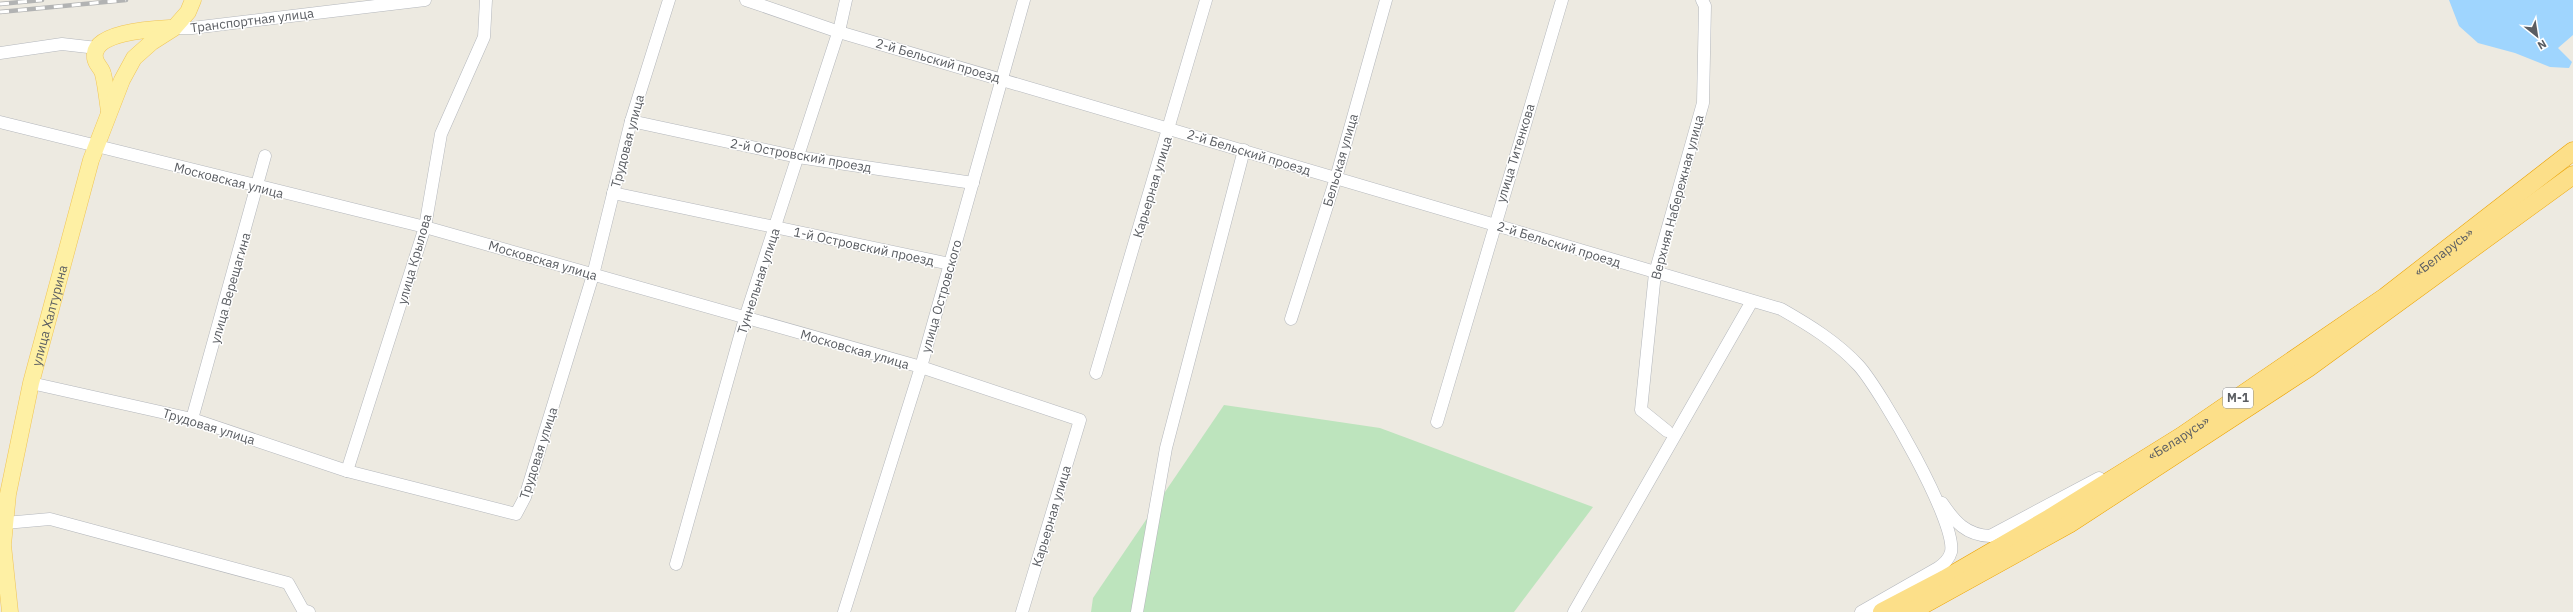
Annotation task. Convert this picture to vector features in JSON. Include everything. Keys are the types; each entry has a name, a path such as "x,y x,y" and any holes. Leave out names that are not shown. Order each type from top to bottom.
{"highway":[{"name":"«Беларусь»","path":"1882,612 1945,579 2050,518 2182,436 2385,297 2573,151"},
{"name":"«Беларусь»","path":"1910,612 2069,524 2288,381 2573,175"}],"main road":[{"path":"174,28 144,30 118,37 106,38 97,48 95,56 97,65 103,72 115,76 131,64 152,42 174,28 188,12 193,0"},
{"path":"118,37 130,44 131,64"},
{"name":"улица Халтурина","path":"10,612 3,545 5,523 8,494 31,383 95,147 109,111 131,64"},
{"path":"103,72 109,111"}],"street":[{"name":"Транспортная улица","path":"174,28 192,28 425,0"},
{"name":"улица Крылова","path":"347,471 425,227 441,134 484,37 486,0"},
{"name":"Трудовая улица","path":"31,383 192,419 347,471 516,514 525,497 594,275 631,122 669,0"},
{"name":"2-й Бельский проезд","path":"746,0 839,32 1002,78 1655,273 1781,309 1809,325 1836,345 1860,367 1882,398 1929,484"},
{"name":"Туннельная улица","path":"676,564 745,318 839,32 846,0"},
{"name":"улица Островского","path":"844,612 921,367 1024,0"},
{"name":"Карьерная улица","path":"1096,373 1206,0"},
{"name":"Бельская улица","path":"1291,319 1336,178 1386,0"},
{"name":"улица Титенкова","path":"1437,422 1494,225 1562,0"},
{"name":"Верхняя Набережная улица","path":"1667,431 1641,410 1655,273 1703,104 1705,6 1702,0"},
{"path":"0,53 62,44 97,48"},
{"name":"Московская улица","path":"0,122 95,147 425,227 921,367 1080,420"},
{"name":"2-й Островский проезд","path":"631,122 798,157 973,183"},
{"path":"1137,612 1166,448 1244,150"},
{"name":"улица Верещагина","path":"192,419 258,187 265,156"},
{"name":"1-й Островский проезд","path":"613,193 950,264"},
{"path":"1574,612 1752,300"},
{"name":"Карьерная улица","path":"1022,612 1080,420"},
{"path":"1929,484 1963,529 1978,536 1990,536 2182,436"},
{"path":"1861,612 1938,568 1947,559 1951,551 1950,538 1929,484"},
{"path":"5,523 50,519 288,583 303,610 309,612"}],"green space":[{"path":"1224,405 1380,428 1593,507 1514,612 1091,612 1093,598"}],"water":[{"path":"2449,0 2573,0 2573,35 2558,48 2572,62 2569,68 2550,67 2515,53 2478,43 2459,26"}],"railway":[{"path":"0,4 42,0"},
{"path":"0,12 126,0"}]}
